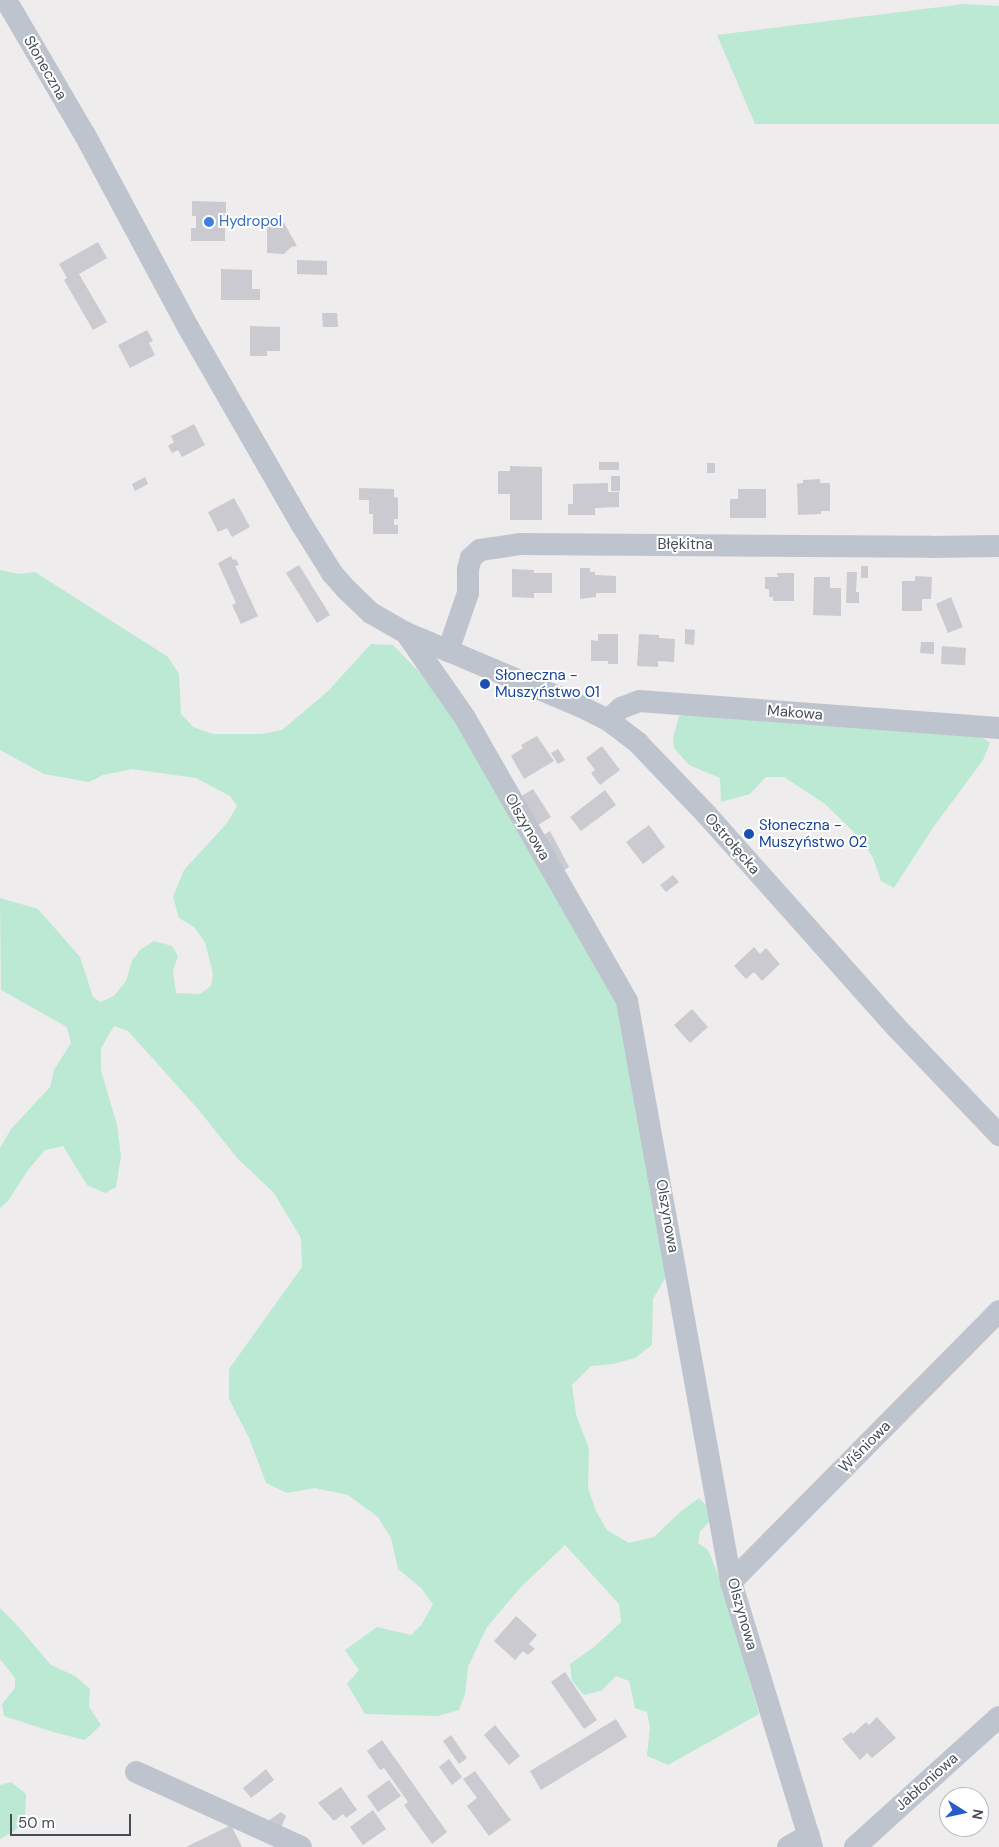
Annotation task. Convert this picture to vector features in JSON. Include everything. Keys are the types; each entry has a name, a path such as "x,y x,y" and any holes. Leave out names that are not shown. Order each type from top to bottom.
{"street":[{"name":"Słoneczna","path":"6,0 85,135 188,327 332,573 371,613 406,634"},
{"name":"Błękitna","path":"448,650 468,593 468,569 471,558 480,550 520,544 999,546"},
{"name":"Ostrołęcka","path":"406,634 538,687 608,720 662,766 895,1026 999,1135"},
{"name":"Olszynowa","path":"406,634 465,718 627,1001 731,1582 810,1841"},
{"name":"Makowa","path":"608,720 621,708 639,701 993,728"},
{"name":"Wiśniowa","path":"731,1582 999,1311"},
{"name":"Jabłoniowa","path":"854,1847 999,1717"},
{"path":"136,1772 301,1847"},
{"path":"788,1847 810,1841"}],"green space":[{"path":"964,4 999,6 999,124 755,124 717,35"},
{"path":"0,570 19,574 35,572 168,657 179,674 181,714 193,727 213,734 262,734 282,730 327,692 371,644 393,645 429,682 463,722 615,986 670,1270 653,1299 652,1345 635,1358 613,1364 591,1366 572,1385 576,1414 589,1449 588,1488 596,1511 607,1530 629,1543 654,1537 680,1512 699,1498 710,1509 709,1522 700,1531 698,1543 708,1550 722,1584 759,1714 668,1765 647,1756 650,1727 647,1712 635,1708 629,1681 616,1676 601,1691 584,1695 572,1681 570,1664 594,1647 621,1622 619,1604 565,1545 520,1588 487,1627 468,1667 465,1694 459,1710 438,1716 365,1714 347,1684 359,1670 345,1650 377,1627 411,1635 422,1624 433,1604 421,1588 398,1569 391,1538 378,1517 348,1495 315,1488 287,1493 266,1483 250,1440 229,1399 229,1369 302,1267 301,1238 274,1193 238,1159 198,1109 128,1031 114,1026 101,1048 101,1070 117,1125 121,1156 116,1187 105,1193 87,1185 63,1146 45,1150 28,1170 8,1201 0,1208 0,1148 11,1129 50,1087 54,1070 71,1043 67,1027 1,990 0,898 38,909 80,957 93,997 100,1002 114,996 126,981 132,961 140,950 154,941 172,946 178,956 173,970 176,993 200,994 211,986 213,974 205,942 194,927 179,918 173,897 184,870 227,823 237,806 230,796 196,778 132,769 103,775 89,782 44,774 0,750"},
{"path":"692,714 979,735 990,743 983,760 932,829 894,888 881,881 873,858 862,840 825,804 784,777 766,777 750,794 721,802 720,778 689,765 674,748 673,738 679,716"},
{"path":"0,1608 51,1665 75,1676 90,1689 89,1707 101,1725 85,1740 4,1716 2,1704 15,1688 15,1678 0,1659"},
{"path":"11,1782 26,1794 25,1820 14,1831 0,1839 0,1785"}],"building":[{"name":"Hydropol","path":"192,201 226,202 226,216 221,216 221,228 225,228 225,241 191,241 191,228 196,228 196,216 192,216"},
{"path":"267,222 284,223 297,246 291,247 284,254 267,253"},
{"path":"98,242 107,258 79,274 107,322 93,330 64,280 67,278 59,264"},
{"path":"297,260 327,261 327,275 297,274"},
{"path":"221,269 252,270 252,289 260,289 260,300 221,300"},
{"path":"322,313 337,313 338,327 323,327"},
{"path":"250,326 280,327 280,351 267,351 267,356 250,356"},
{"path":"147,330 153,341 149,343 155,355 130,368 118,345"},
{"path":"194,424 205,445 182,457 178,450 172,453 168,446 174,442 171,436"},
{"path":"599,462 619,462 619,470 599,470"},
{"path":"707,463 715,463 715,473 707,473"},
{"path":"510,466 542,467 542,520 510,520 510,494 498,494 498,471 510,471"},
{"path":"611,476 620,476 620,491 611,491"},
{"path":"145,477 148,484 135,491 132,484"},
{"path":"820,479 820,483 830,483 830,511 821,511 821,514 798,515 797,484 803,483 803,480"},
{"path":"608,483 608,492 619,492 619,507 595,508 595,515 568,515 568,504 573,504 573,484"},
{"path":"359,488 394,489 394,497 398,498 398,519 394,519 394,525 398,525 398,534 373,534 373,514 369,514 369,500 359,500"},
{"path":"738,489 766,489 766,518 730,518 730,499 738,499"},
{"path":"234,498 250,527 232,537 227,528 218,532 208,512"},
{"path":"231,556 233,560 236,559 239,565 235,566 258,616 241,624 232,605 236,603 218,563"},
{"path":"299,565 330,615 317,623 286,573"},
{"path":"861,566 868,566 868,578 861,578"},
{"path":"580,568 590,568 590,572 595,572 595,575 616,576 616,593 596,593 596,597 580,599"},
{"path":"512,569 534,570 534,573 552,573 552,593 534,593 534,598 512,597"},
{"path":"847,572 857,572 856,592 859,592 859,603 846,603"},
{"path":"777,573 794,573 794,601 773,601 773,597 769,597 769,589 765,589 765,577 778,577"},
{"path":"915,576 932,577 931,599 922,599 922,611 902,611 902,581 915,581"},
{"path":"814,577 830,577 830,588 841,588 841,616 813,615"},
{"path":"951,597 963,627 948,633 936,604"},
{"path":"685,629 695,630 694,645 685,644"},
{"path":"598,634 618,634 618,664 608,664 608,661 591,661 591,640 598,641"},
{"path":"639,634 659,635 659,638 675,639 674,662 658,661 658,667 637,666"},
{"path":"921,642 934,642 934,654 920,653"},
{"path":"942,646 966,648 965,665 941,664"},
{"path":"537,736 554,761 524,779 511,756 523,748 521,745"},
{"path":"602,746 620,770 600,785 591,773 595,770 586,758"},
{"path":"558,749 565,760 558,764 551,753"},
{"path":"533,789 551,817 538,825 520,797"},
{"path":"605,790 616,805 581,831 570,817"},
{"path":"649,825 665,847 643,864 626,842"},
{"path":"550,831 569,867 563,871 542,836"},
{"path":"673,875 679,882 666,892 660,885"},
{"path":"754,947 760,954 766,948 780,964 762,981 754,972 746,979 734,966"},
{"path":"692,1009 708,1027 690,1043 674,1025"},
{"path":"516,1616 537,1635 529,1644 535,1649 528,1655 523,1651 515,1660 494,1641"},
{"path":"565,1672 597,1720 584,1729 551,1682"},
{"path":"877,1717 896,1738 872,1758 867,1753 860,1760 842,1739 851,1732 853,1734 866,1722 869,1725"},
{"path":"616,1719 627,1737 541,1790 530,1771"},
{"path":"495,1725 520,1756 509,1765 484,1735"},
{"path":"451,1735 467,1758 459,1764 443,1741"},
{"path":"382,1740 447,1832 432,1844 404,1805 408,1802 384,1768 380,1770 367,1751"},
{"path":"449,1759 462,1777 452,1785 439,1767"},
{"path":"266,1769 274,1780 251,1798 243,1788"},
{"path":"475,1771 511,1820 489,1836 467,1806 477,1798 463,1779"},
{"path":"389,1780 401,1796 378,1812 367,1796"},
{"path":"341,1787 357,1810 346,1818 343,1814 334,1821 318,1803"},
{"path":"373,1810 386,1829 363,1845 350,1827"},
{"path":"281,1812 286,1816 280,1830 265,1823"},
{"path":"231,1825 242,1847 186,1847"}],"place":[{"name":"Hydropol","path":"209,222"},
{"name":"Słoneczna - Muszyństwo 01","path":"485,684"},
{"name":"Słoneczna - Muszyństwo 02","path":"749,834"}]}
